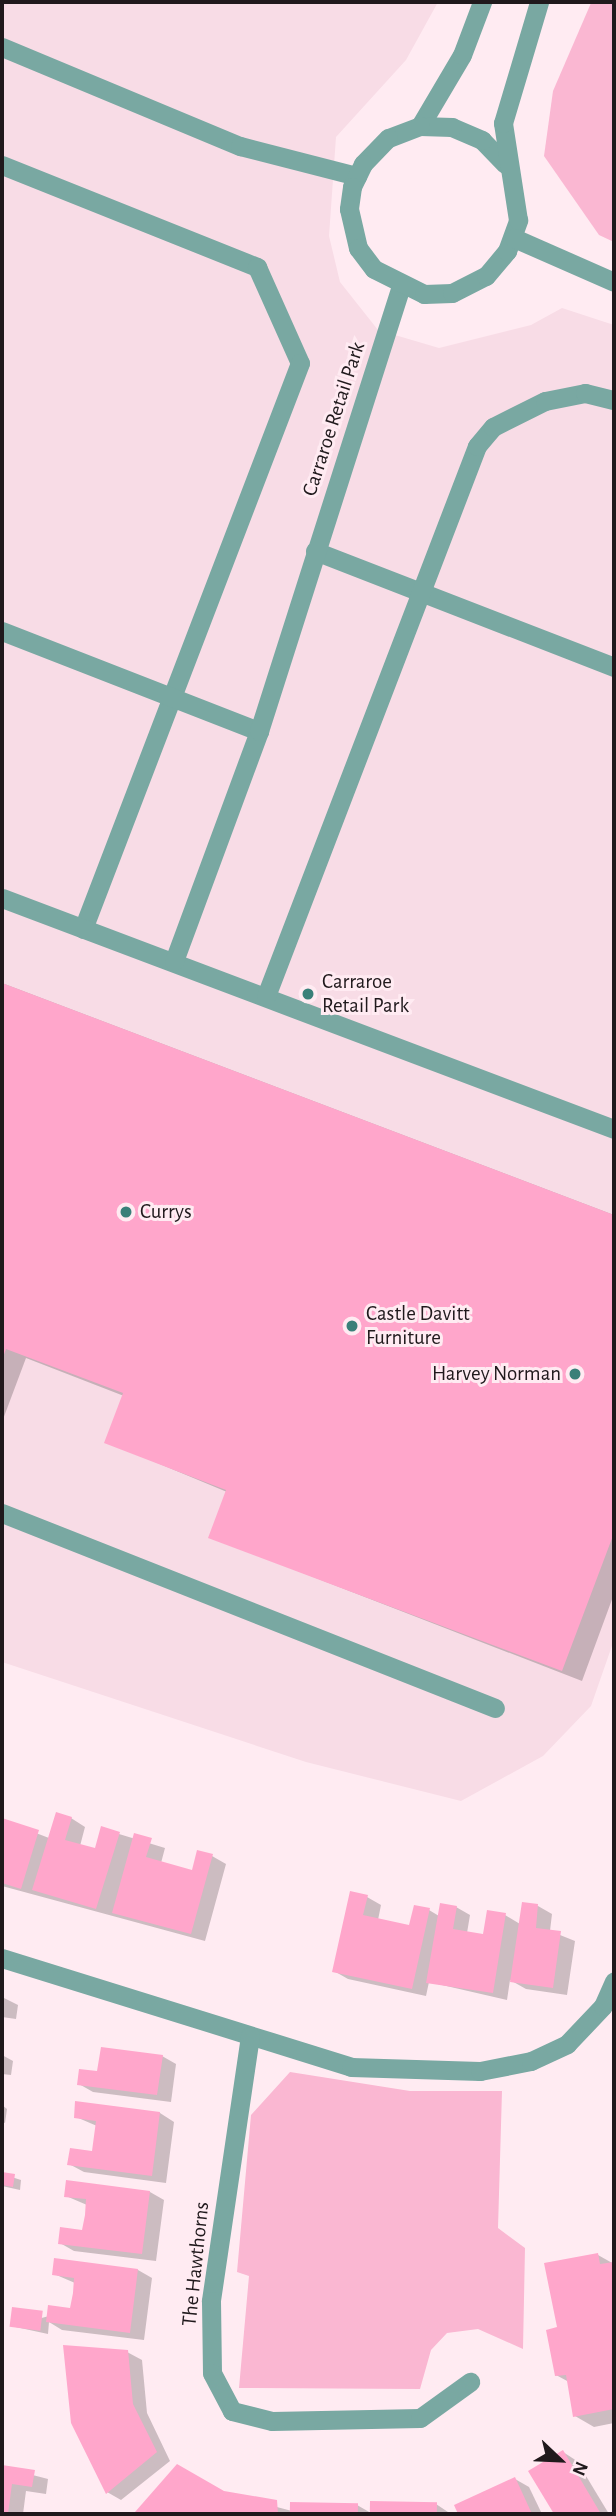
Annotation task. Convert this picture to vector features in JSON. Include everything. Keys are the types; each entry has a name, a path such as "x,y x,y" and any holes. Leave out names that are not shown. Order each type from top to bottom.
{"street":[{"path":"419,126 462,55 482,2"},
{"path":"505,164 510,86 539,2"},
{"path":"2,47 240,146 357,176"},
{"path":"419,126 452,127 482,140 505,164 515,186 514,238 486,276 452,293 400,288 358,248 349,209 357,176 388,138 419,126"},
{"path":"2,165 257,267 300,363 176,698 83,929"},
{"path":"514,238 614,282"},
{"name":"Carraroe Retail Park","path":"174,961 258,731 400,288"},
{"path":"266,996 477,446 493,427 545,401 585,393 614,400"},
{"path":"315,551 614,667"},
{"path":"2,631 258,731"},
{"path":"2,898 614,1129"},
{"path":"2,1513 495,1708"},
{"path":"2,1958 351,2067 480,2071 531,2061 567,2044 603,2006 614,1982"},
{"name":"The Hawthorns","path":"250,2036 211,2301 212,2373 232,2411 272,2421 420,2418 470,2382"}],"shaded area":[{"name":"Carraroe Retail Park","path":"2,2 438,2 406,60 336,137 329,236 340,282 378,330 439,348 531,325 562,308 614,325 614,1640 591,1706 543,1756 461,1801 306,1762 2,1662"},
{"path":"614,2 614,242 599,235 544,156 553,91 591,3"},
{"path":"290,2072 410,2091 502,2091 498,2228 525,2248 523,2349 478,2329 447,2333 431,2350 420,2389 239,2388 249,2276 237,2272 251,2115"}],"building":[{"path":"2,983 614,1215 614,1533 562,1671 208,1538 226,1490 104,1443 123,1393 6,1349 2,1360"},
{"path":"56,1812 72,1817 65,1840 95,1848 101,1826 120,1832 96,1909 32,1890"},
{"path":"2,1818 39,1830 21,1889 2,1883"},
{"path":"134,1833 152,1838 146,1857 192,1870 197,1850 213,1854 191,1934 112,1913"},
{"path":"350,1891 368,1895 363,1915 409,1925 414,1905 430,1908 412,1989 332,1972"},
{"path":"522,1902 538,1904 536,1928 561,1931 553,1988 510,1982"},
{"path":"440,1903 457,1906 453,1929 483,1934 487,1910 506,1913 493,1993 426,1983"},
{"path":"101,2047 163,2055 157,2095 77,2085 79,2069 97,2071"},
{"path":"75,2101 160,2112 152,2176 67,2165 70,2148 92,2151 96,2121 74,2118"},
{"path":"2,2172 15,2174 13,2187 2,2185"},
{"path":"66,2180 150,2191 142,2254 58,2244 60,2227 82,2230 85,2215 86,2199 64,2197"},
{"path":"598,2253 600,2264 614,2262 614,2409 573,2417 566,2375 555,2376 546,2330 557,2327 544,2263"},
{"path":"54,2258 138,2269 130,2333 46,2322 48,2305 70,2308 73,2293 74,2278 52,2275"},
{"path":"12,2307 43,2311 40,2331 10,2327"},
{"path":"63,2345 128,2350 133,2404 157,2452 106,2494 71,2423"},
{"path":"563,2450 601,2514 554,2514 528,2471"},
{"path":"177,2464 224,2491 277,2500 278,2514 135,2512"},
{"path":"2,2465 35,2470 32,2487 12,2484 8,2514 2,2514"},
{"path":"515,2477 532,2514 458,2514 454,2505"},
{"path":"370,2501 437,2502 437,2514 370,2514"},
{"path":"290,2502 358,2503 358,2514 290,2514"}],"place":[{"name":"Carraroe Retail Park","path":"308,994"},
{"name":"Currys","path":"126,1212"},
{"name":"Castle Davitt Furniture","path":"352,1326"},
{"name":"Harvey Norman","path":"575,1374"}]}
